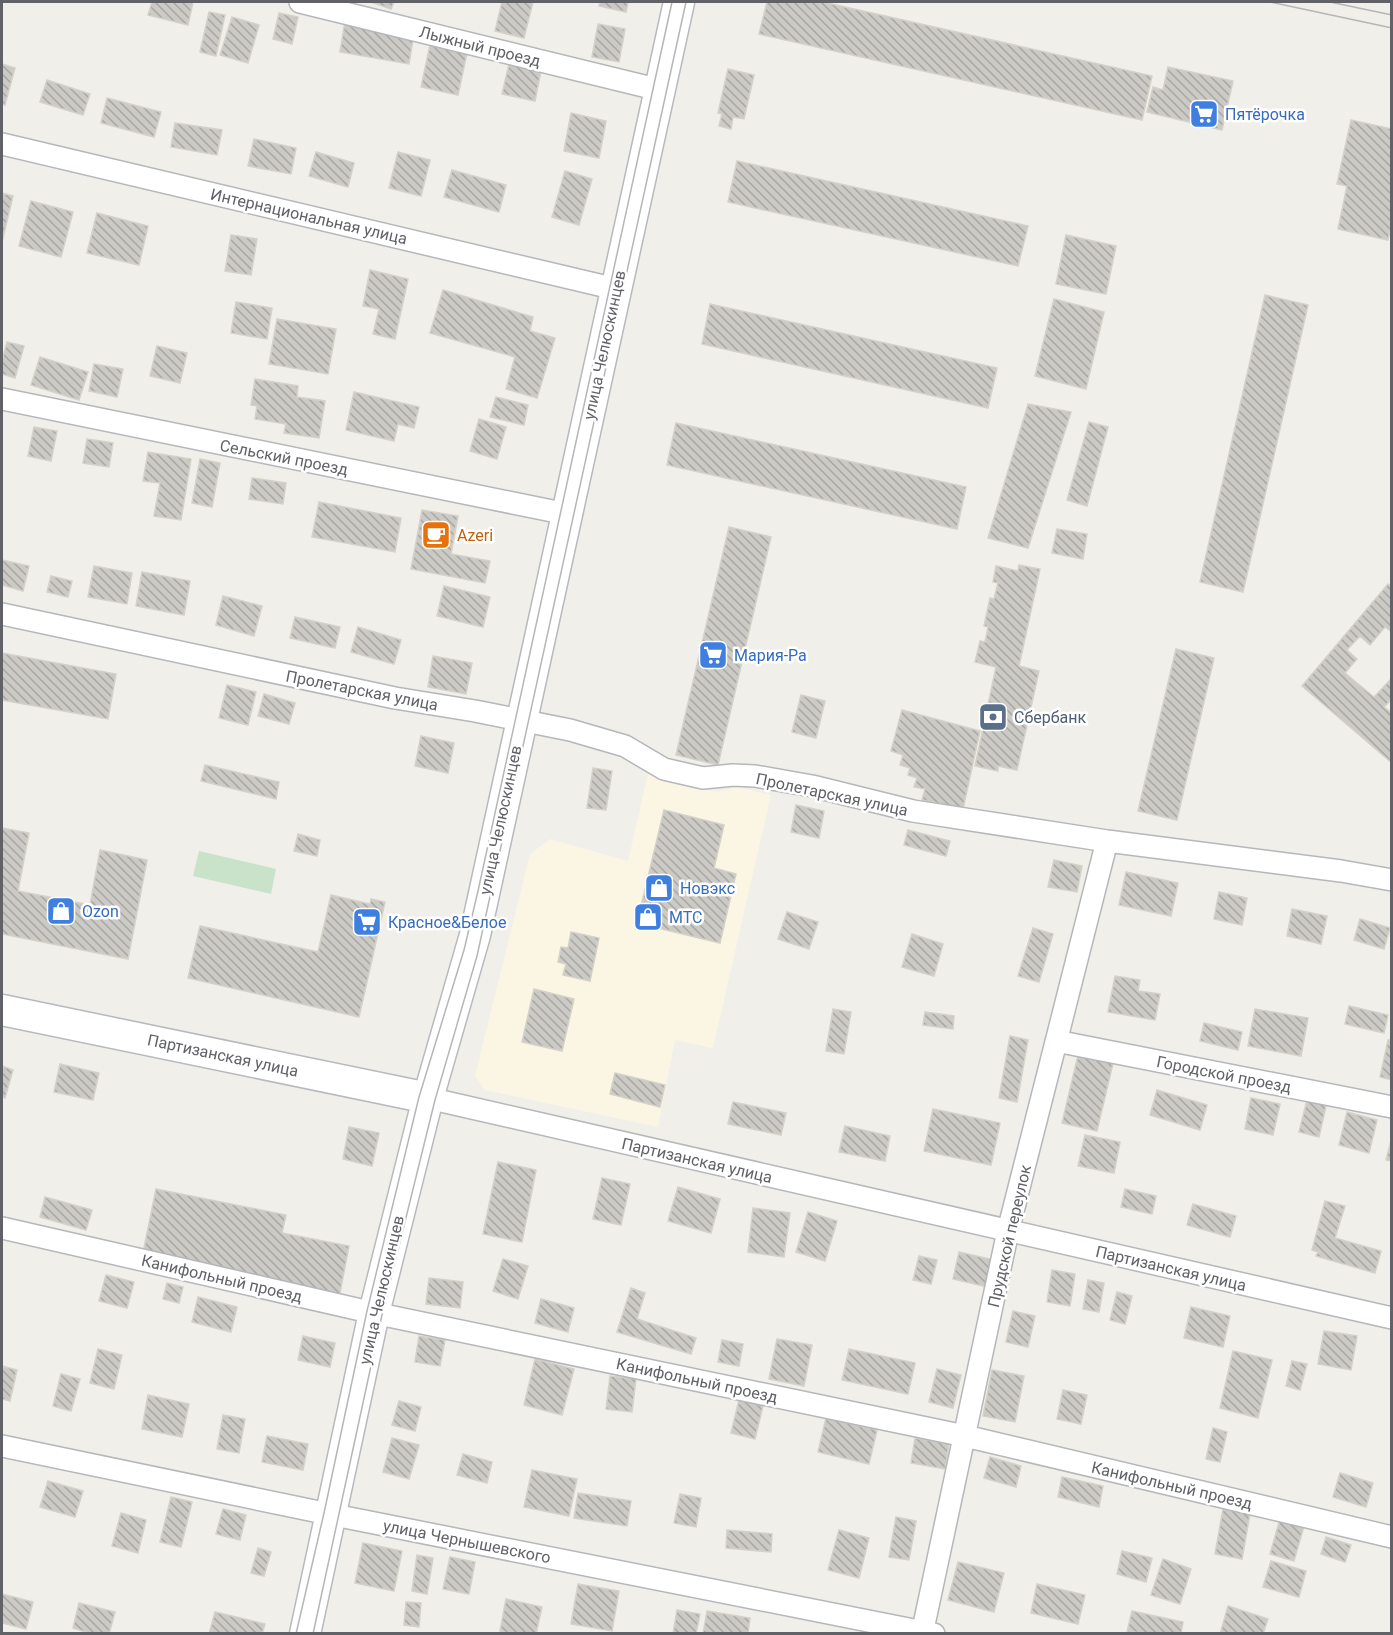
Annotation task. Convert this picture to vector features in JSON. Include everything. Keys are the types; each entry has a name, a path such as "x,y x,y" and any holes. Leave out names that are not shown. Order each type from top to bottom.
{"main road":[{"name":"улица Челюскинцев","path":"305,1634 375,1313 428,1098 471,953 679,2"},
{"name":"Партизанская улица","path":"2,1010 428,1098"}],"street":[{"name":"Лыжный проезд","path":"300,2 660,90"},
{"name":"Интернациональная улица","path":"2,144 616,289"},
{"name":"Сельский проезд","path":"2,399 567,514"},
{"name":"Пролетарская улица","path":"2,614 395,698 570,730 625,746 664,769 703,778 734,775 755,776 812,786 913,811 1107,841 1341,871 1392,880"},
{"name":"Прудской переулок","path":"926,1633 1008,1231 1107,841"},
{"name":"Городской проезд","path":"1056,1041 1392,1107"},
{"name":"Партизанская улица","path":"428,1098 1392,1318"},
{"name":"Канифольный проезд","path":"2,1228 375,1313 965,1436 1392,1537"},
{"name":"улица Чернышевского","path":"2,1446 332,1515 926,1633"}],"shaded area":[{"path":"648,774 717,792 737,787 771,795 713,1048 675,1040 658,1127 485,1090 475,1076 530,854 550,839 628,861"}],"green space":[{"path":"199,851 276,869 271,894 193,876"}],"building":[{"path":"152,2 193,2 188,25 148,15"},
{"path":"371,2 394,2 391,9"},
{"path":"502,2 533,2 524,38 495,31"},
{"path":"600,2 628,2 626,12 599,6"},
{"path":"767,2 823,2 1152,76 1142,120 759,34"},
{"path":"209,12 225,15 216,56 200,52"},
{"path":"279,13 298,17 292,44 273,39"},
{"path":"232,17 259,25 248,63 220,55"},
{"path":"345,21 414,33 409,64 340,52"},
{"path":"598,24 625,29 619,62 592,57"},
{"path":"430,45 467,53 458,95 421,87"},
{"path":"2,64 15,68 5,105 2,104"},
{"path":"509,64 541,71 535,101 502,94"},
{"path":"1168,67 1233,81 1222,130 1147,112 1153,87 1163,90"},
{"path":"728,69 754,75 744,119 733,117 731,129 719,126 722,114 718,113"},
{"path":"47,80 90,94 83,115 40,102"},
{"path":"107,98 161,112 154,137 101,123"},
{"path":"571,113 606,121 599,158 564,151"},
{"path":"1351,120 1392,129 1392,223 1388,240 1338,229 1347,186 1337,184"},
{"path":"175,123 222,130 217,155 171,147"},
{"path":"254,139 296,148 291,174 248,166"},
{"path":"316,152 354,163 348,187 309,176"},
{"path":"398,152 430,160 421,196 389,188"},
{"path":"737,161 1028,226 1018,266 728,202"},
{"path":"452,170 506,185 499,212 444,197"},
{"path":"565,171 592,179 579,225 552,217"},
{"path":"2,193 13,196 2,242"},
{"path":"31,201 73,212 61,257 19,246"},
{"path":"97,213 148,226 139,265 87,253"},
{"path":"231,235 257,239 251,275 225,271"},
{"path":"1066,235 1116,246 1106,294 1056,284"},
{"path":"370,270 408,279 395,339 373,334 379,309 363,306"},
{"path":"443,290 533,317 530,331 555,338 537,398 506,389 515,357 430,333"},
{"path":"1265,295 1308,305 1243,592 1200,582"},
{"path":"1054,299 1104,312 1086,389 1035,376"},
{"path":"236,302 272,308 267,339 231,333"},
{"path":"710,304 997,368 988,408 702,344"},
{"path":"277,319 336,329 328,374 269,364"},
{"path":"7,342 24,346 15,378 2,374 2,360"},
{"path":"157,346 187,353 180,383 150,376"},
{"path":"40,357 88,372 79,400 31,385"},
{"path":"94,364 123,369 117,397 89,391"},
{"path":"255,379 298,386 297,397 325,401 319,438 284,433 286,424 255,419 257,406 251,405"},
{"path":"354,392 419,407 414,428 398,424 394,441 346,430"},
{"path":"496,397 528,405 524,425 490,417"},
{"path":"1028,404 1071,412 1028,548 988,538"},
{"path":"479,419 506,427 497,459 470,451"},
{"path":"1089,422 1108,427 1087,506 1067,500"},
{"path":"676,423 966,487 957,529 667,465"},
{"path":"34,427 57,431 51,461 28,456"},
{"path":"87,439 113,443 109,467 83,463"},
{"path":"148,452 191,459 181,520 154,516 160,483 143,481"},
{"path":"200,459 220,463 212,507 192,503"},
{"path":"252,478 286,483 283,504 249,499"},
{"path":"319,502 401,518 395,552 312,537"},
{"name":"Azeri","path":"422,510 458,516 451,554 490,561 485,583 411,569"},
{"path":"729,527 771,537 718,765 676,755"},
{"path":"1057,529 1087,534 1083,559 1052,553"},
{"path":"2,560 29,566 23,591 2,585"},
{"path":"1019,565 1040,569 1019,666 1039,671 1017,770 998,766 998,771 975,766 996,667 975,662 980,641 985,642 988,627 984,626 990,598 994,599 998,583 993,582 996,566 1018,571"},
{"path":"94,566 132,573 127,604 88,597"},
{"path":"142,572 190,581 184,615 136,606"},
{"path":"51,576 72,581 68,597 47,592"},
{"path":"1388,584 1392,587 1392,632 1385,627 1370,645 1360,636 1347,650 1357,659 1345,673 1374,697 1392,678 1392,699 1384,707 1392,713 1392,763 1302,686"},
{"path":"444,586 490,597 483,627 437,616"},
{"path":"223,596 262,606 254,636 216,625"},
{"path":"295,617 340,627 335,648 290,638"},
{"path":"358,627 401,640 394,664 351,652"},
{"path":"1176,649 1214,658 1177,820 1138,811"},
{"path":"2,653 116,674 108,719 2,700"},
{"path":"433,656 472,663 466,694 428,687"},
{"path":"227,685 256,692 248,725 219,718"},
{"path":"264,694 295,703 289,724 258,716"},
{"path":"801,695 825,701 816,738 792,732"},
{"path":"902,710 980,731 963,809 922,800 925,789 914,787 917,778 908,775 910,768 900,765 903,755 891,751"},
{"path":"421,736 454,743 448,773 415,766"},
{"path":"205,765 279,782 276,799 201,781"},
{"path":"593,768 612,771 606,810 587,808"},
{"path":"796,805 824,811 819,838 791,832"},
{"path":"664,810 724,825 714,868 736,874 720,943 637,923"},
{"path":"2,828 29,833 18,891 90,905 100,850 147,860 128,959 2,934"},
{"path":"908,830 950,841 946,856 904,845"},
{"path":"298,834 320,840 317,856 294,851"},
{"path":"1054,860 1082,866 1077,892 1048,887"},
{"path":"1126,872 1178,883 1171,916 1119,905"},
{"path":"1219,892 1247,898 1242,925 1214,919"},
{"path":"331,895 370,904 371,899 385,902 359,1017 188,978 200,926 318,952"},
{"path":"1292,909 1327,916 1321,944 1287,936"},
{"path":"787,912 818,922 809,949 778,939"},
{"path":"1360,919 1390,928 1384,949 1354,940"},
{"path":"1033,928 1053,934 1039,982 1018,976"},
{"path":"571,932 599,938 590,981 563,975 566,964 558,962 561,947 568,948"},
{"path":"912,934 943,944 934,976 902,967"},
{"path":"1115,976 1140,980 1138,991 1160,994 1155,1020 1108,1012"},
{"path":"534,989 574,999 562,1051 522,1042"},
{"path":"1349,1006 1388,1015 1384,1033 1345,1024"},
{"path":"833,1009 851,1012 844,1054 826,1051"},
{"path":"1255,1009 1308,1018 1301,1056 1248,1046"},
{"path":"925,1012 954,1016 953,1029 923,1025"},
{"path":"1204,1023 1242,1032 1238,1050 1200,1041"},
{"path":"1010,1036 1028,1040 1017,1102 999,1098"},
{"path":"1388,1040 1392,1040 1392,1080 1380,1077"},
{"path":"1079,1051 1114,1059 1097,1131 1062,1123"},
{"path":"60,1064 99,1073 93,1100 54,1092"},
{"path":"2,1066 13,1070 5,1098 2,1096"},
{"path":"615,1073 665,1085 660,1107 610,1094"},
{"path":"1157,1090 1207,1105 1200,1130 1150,1115"},
{"path":"1309,1092 1328,1097 1319,1137 1299,1132"},
{"path":"1251,1098 1280,1104 1273,1135 1245,1129"},
{"path":"733,1102 786,1113 781,1135 728,1124"},
{"path":"933,1109 1000,1123 991,1165 924,1151"},
{"path":"1347,1112 1377,1120 1369,1153 1339,1145"},
{"path":"845,1126 890,1136 885,1161 839,1152"},
{"path":"349,1127 379,1133 372,1166 343,1159"},
{"path":"1085,1135 1120,1142 1114,1173 1078,1166"},
{"path":"1392,1137 1392,1161 1386,1160"},
{"path":"498,1162 536,1170 522,1242 483,1234"},
{"path":"602,1178 630,1184 621,1225 593,1219"},
{"path":"678,1187 720,1199 711,1233 668,1221"},
{"path":"156,1189 286,1215 282,1233 349,1246 339,1298 142,1258"},
{"path":"1125,1189 1156,1196 1152,1214 1121,1207"},
{"path":"45,1197 92,1210 86,1230 40,1217"},
{"path":"1325,1201 1345,1206 1335,1238 1381,1251 1375,1273 1316,1256 1318,1252 1312,1250"},
{"path":"1193,1204 1236,1216 1230,1237 1187,1225"},
{"path":"753,1208 790,1213 784,1257 748,1252"},
{"path":"808,1212 837,1221 825,1261 796,1252"},
{"path":"959,1252 994,1260 988,1287 953,1279"},
{"path":"919,1256 937,1260 931,1284 913,1280"},
{"path":"503,1259 528,1266 518,1299 493,1291"},
{"path":"1052,1270 1075,1274 1070,1306 1047,1302"},
{"path":"106,1275 134,1282 127,1308 99,1301"},
{"path":"429,1278 463,1282 460,1308 426,1304"},
{"path":"1088,1280 1104,1283 1099,1312 1083,1309"},
{"path":"167,1283 183,1287 179,1303 163,1299"},
{"path":"631,1288 645,1293 637,1319 696,1338 691,1354 617,1332"},
{"path":"1117,1292 1132,1296 1125,1324 1110,1320"},
{"path":"198,1297 237,1307 231,1332 192,1322"},
{"path":"541,1299 574,1308 568,1332 535,1323"},
{"path":"1191,1307 1230,1316 1223,1347 1184,1338"},
{"path":"1013,1311 1035,1316 1028,1347 1006,1342"},
{"path":"1324,1331 1357,1336 1351,1370 1318,1364"},
{"path":"303,1336 335,1343 330,1367 298,1360"},
{"path":"419,1336 445,1340 440,1366 415,1362"},
{"path":"777,1339 812,1345 804,1386 769,1379"},
{"path":"722,1340 743,1344 739,1366 718,1362"},
{"path":"98,1349 122,1355 114,1389 90,1383"},
{"path":"849,1349 915,1363 908,1394 842,1380"},
{"path":"1233,1351 1272,1360 1258,1418 1220,1408"},
{"path":"535,1359 574,1369 562,1415 524,1405"},
{"path":"1292,1361 1307,1364 1300,1390 1286,1386"},
{"path":"2,1366 17,1370 10,1401 2,1399"},
{"path":"937,1369 961,1375 953,1408 929,1402"},
{"path":"992,1370 1024,1376 1015,1422 983,1416"},
{"path":"61,1374 80,1379 71,1411 53,1406"},
{"path":"610,1376 636,1379 632,1412 606,1409"},
{"path":"1063,1390 1087,1395 1081,1424 1057,1419"},
{"path":"148,1395 189,1404 182,1437 142,1429"},
{"path":"739,1400 763,1406 755,1439 731,1433"},
{"path":"399,1401 421,1407 415,1431 392,1425"},
{"path":"223,1415 245,1419 239,1453 217,1449"},
{"path":"826,1418 877,1430 869,1464 818,1452"},
{"path":"1213,1428 1227,1432 1220,1462 1206,1459"},
{"path":"267,1436 308,1444 303,1470 262,1462"},
{"path":"392,1438 419,1445 409,1479 383,1472"},
{"path":"915,1438 949,1444 945,1469 911,1463"},
{"path":"463,1454 492,1462 487,1483 457,1475"},
{"path":"990,1457 1021,1466 1016,1487 984,1478"},
{"path":"532,1470 577,1479 569,1516 524,1507"},
{"path":"1340,1473 1373,1483 1366,1507 1333,1497"},
{"path":"1062,1477 1103,1486 1099,1507 1058,1497"},
{"path":"48,1481 83,1491 75,1517 40,1507"},
{"path":"578,1493 631,1501 627,1526 574,1518"},
{"path":"680,1494 701,1498 696,1527 674,1523"},
{"path":"171,1497 192,1502 181,1547 160,1542"},
{"path":"223,1509 246,1515 240,1540 216,1534"},
{"path":"1223,1509 1250,1514 1242,1559 1215,1554"},
{"path":"121,1513 146,1520 138,1553 112,1546"},
{"path":"896,1517 916,1521 909,1560 889,1557"},
{"path":"1280,1519 1304,1526 1294,1561 1270,1554"},
{"path":"727,1530 772,1534 771,1552 726,1548"},
{"path":"839,1530 869,1538 859,1578 828,1570"},
{"path":"1326,1537 1351,1545 1345,1562 1321,1554"},
{"path":"363,1543 402,1551 394,1591 355,1583"},
{"path":"258,1548 271,1552 264,1576 251,1573"},
{"path":"1122,1551 1152,1558 1146,1582 1117,1574"},
{"path":"417,1555 433,1558 427,1594 412,1591"},
{"path":"450,1557 475,1562 469,1594 443,1589"},
{"path":"1163,1559 1191,1569 1180,1604 1151,1595"},
{"path":"1271,1561 1306,1571 1299,1597 1263,1587"},
{"path":"958,1562 1004,1573 994,1612 948,1600"},
{"path":"578,1584 619,1591 612,1631 571,1624"},
{"path":"1037,1584 1085,1595 1078,1624 1031,1613"},
{"path":"2,1594 33,1602 26,1629 2,1623"},
{"path":"506,1599 542,1607 536,1634 512,1634 500,1631"},
{"path":"406,1602 421,1603 419,1627 404,1625"},
{"path":"79,1603 115,1612 109,1634 92,1634 73,1628"},
{"path":"1228,1606 1268,1619 1263,1634 1220,1634"},
{"path":"677,1610 700,1614 696,1634 673,1634"},
{"path":"707,1611 750,1618 748,1634 703,1634"},
{"path":"1132,1611 1183,1622 1181,1634 1127,1632"},
{"path":"215,1612 265,1624 262,1634 209,1634"}],"tram line":[{"path":"296,1634 367,1311 419,1097 464,950 478,891 672,2"},
{"path":"313,1634 382,1315 435,1100 477,956 686,2"},
{"path":"1270,2 1392,28"},
{"path":"1330,2 1392,15"}],"place":[{"name":"Пятёрочка","path":"1204,114"},
{"name":"Azeri","path":"436,535"},
{"name":"Мария-Ра","path":"713,655"},
{"name":"Сбербанк","path":"993,717"},
{"name":"Новэкс","path":"659,888"},
{"name":"Ozon","path":"61,911"},
{"name":"МТС","path":"648,917"},
{"name":"Красное&Белое","path":"367,922"}]}
